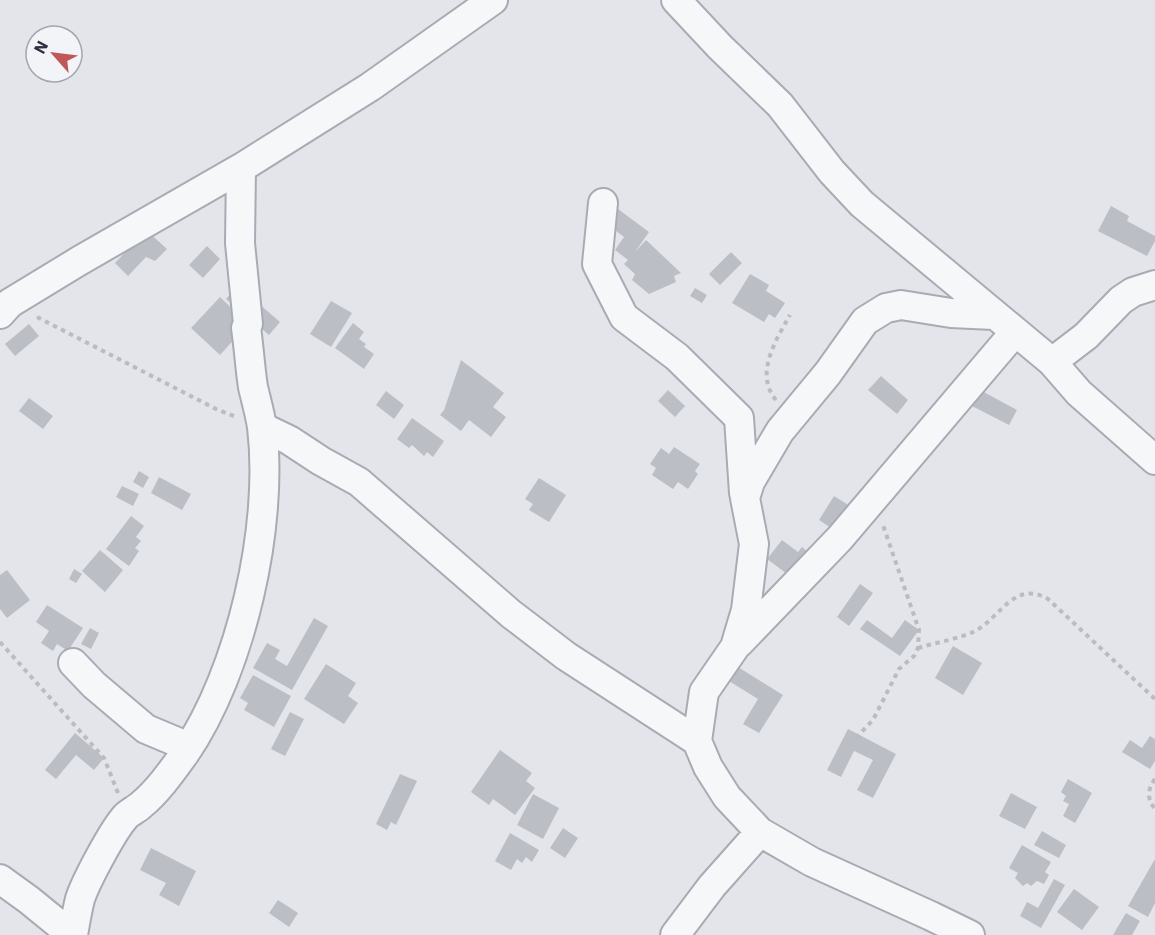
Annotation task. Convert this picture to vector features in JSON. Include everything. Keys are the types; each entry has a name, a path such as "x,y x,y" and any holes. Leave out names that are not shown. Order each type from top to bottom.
{"street":[{"path":"5,309 98,250 241,168 370,87 493,0"},
{"path":"676,0 720,47 780,105 832,171 862,204 1052,363 1079,393 1154,458"},
{"path":"0,879 73,935 80,898 105,849 126,816 153,793 201,730 240,631 261,533 264,480 262,427 253,386 246,328 248,324 240,243 241,168"},
{"path":"603,203 597,264 624,317 677,357 739,418 745,498 754,544 746,610 735,647"},
{"path":"1052,363 1086,336 1121,300 1133,292 1155,285"},
{"path":"745,498 750,482 780,430 828,373 865,321 885,308 901,305 1004,324"},
{"path":"970,935 932,915 812,862 760,832 727,797 708,767 697,741 704,692 735,647 840,538 874,498 1004,324"},
{"path":"262,427 289,440 358,482 511,614 566,656 697,741"},
{"path":"73,663 94,685 147,729 189,747"},
{"path":"675,935 712,886 760,832"}],"path":[{"path":"5,309 216,409 262,427"},
{"path":"780,430 777,401 769,392 766,374 773,345 790,315"},
{"path":"856,738 873,720 899,669 914,656 918,648 919,630 874,498"},
{"path":"918,648 978,629 1012,599 1030,592 1048,599 1155,699"},
{"path":"0,642 104,758 126,816"},
{"path":"1155,779 1148,793 1149,802 1155,809"}],"building":[{"path":"1111,206 1129,216 1127,221 1155,236 1155,241 1147,256 1098,231"},
{"path":"618,209 649,232 635,252 646,240 681,273 674,276 676,282 649,294 632,280 635,274 624,264 628,260 615,250 624,237 607,224"},
{"path":"146,230 167,249 155,261 146,257 128,276 115,263"},
{"path":"207,246 220,259 203,278 189,265"},
{"path":"731,252 742,263 720,285 709,274"},
{"path":"750,274 769,285 766,291 785,303 775,318 769,314 764,322 732,303"},
{"path":"246,275 260,287 251,297 280,322 269,335 226,299"},
{"path":"695,288 707,295 702,303 690,296"},
{"path":"220,297 248,324 220,355 191,328"},
{"path":"331,301 352,313 331,347 310,334"},
{"path":"353,323 364,332 359,339 366,344 364,347 374,354 364,369 335,348"},
{"path":"29,324 39,336 15,356 5,344"},
{"path":"461,360 504,393 493,407 506,417 491,437 469,420 461,431 440,415 444,410"},
{"path":"881,376 908,400 897,414 868,390"},
{"path":"668,390 685,406 675,417 658,401"},
{"path":"980,390 1017,410 1009,425 972,406"},
{"path":"386,391 404,405 394,419 376,405"},
{"path":"29,398 53,416 43,429 19,411"},
{"path":"412,418 444,441 433,457 427,452 424,456 412,445 409,448 397,439"},
{"path":"674,447 700,464 695,471 698,474 688,489 678,482 673,489 652,475 656,468 650,464 661,448 669,454"},
{"path":"139,471 149,477 143,488 133,482"},
{"path":"159,477 191,494 182,510 151,493"},
{"path":"539,478 566,495 549,522 529,510 533,504 525,499"},
{"path":"122,486 139,494 133,506 116,497"},
{"path":"834,496 850,506 834,530 819,520"},
{"path":"131,516 144,526 136,537 141,541 135,548 139,551 129,566 106,549"},
{"path":"782,540 798,552 802,547 812,555 794,579 767,559"},
{"path":"100,550 123,570 105,592 82,571"},
{"path":"74,569 82,574 76,583 69,579"},
{"path":"7,570 30,600 7,618 0,609 0,575"},
{"path":"860,584 873,593 849,626 837,617"},
{"path":"47,605 83,628 68,651 57,644 53,651 41,643 49,631 36,622"},
{"path":"314,618 328,626 292,690 253,668 267,643 280,650 275,659 287,666"},
{"path":"867,620 892,638 905,620 919,630 900,656 860,629"},
{"path":"90,628 99,633 91,649 81,644"},
{"path":"953,646 982,663 963,695 935,678"},
{"path":"326,664 356,683 348,696 358,703 344,724 304,699"},
{"path":"738,667 783,695 759,733 743,724 758,699 729,681"},
{"path":"253,675 291,696 274,727 244,710 248,703 240,698"},
{"path":"290,712 304,719 285,756 271,749"},
{"path":"848,729 896,754 873,798 857,790 873,760 854,751 841,777 827,770"},
{"path":"75,733 104,758 94,770 76,755 56,779 45,770"},
{"path":"1150,736 1155,739 1155,761 1150,769 1122,752 1130,740 1142,748"},
{"path":"500,750 532,773 526,781 535,788 515,815 493,799 489,805 471,792"},
{"path":"400,774 417,781 396,825 391,822 387,830 376,824"},
{"path":"1068,779 1092,793 1075,823 1063,816 1069,804 1063,801 1066,796 1061,792"},
{"path":"1011,793 1037,807 1025,829 999,816"},
{"path":"533,794 559,808 543,839 517,825"},
{"path":"563,828 578,838 565,858 550,848"},
{"path":"1042,831 1066,845 1059,858 1034,845"},
{"path":"510,833 539,850 532,862 526,857 522,863 517,859 511,870 495,861"},
{"path":"1022,845 1051,862 1045,872 1049,875 1044,884 1037,881 1031,886 1027,883 1023,886 1015,878 1018,873 1009,868"},
{"path":"151,848 196,871 179,906 159,895 166,883 140,870"},
{"path":"1155,859 1155,903 1148,917 1128,906"},
{"path":"1054,879 1065,885 1041,928 1020,916 1027,902 1038,908"},
{"path":"1074,889 1099,907 1082,930 1057,912"},
{"path":"278,900 298,913 289,927 269,913"},
{"path":"1126,913 1140,921 1132,935 1113,935"}]}
